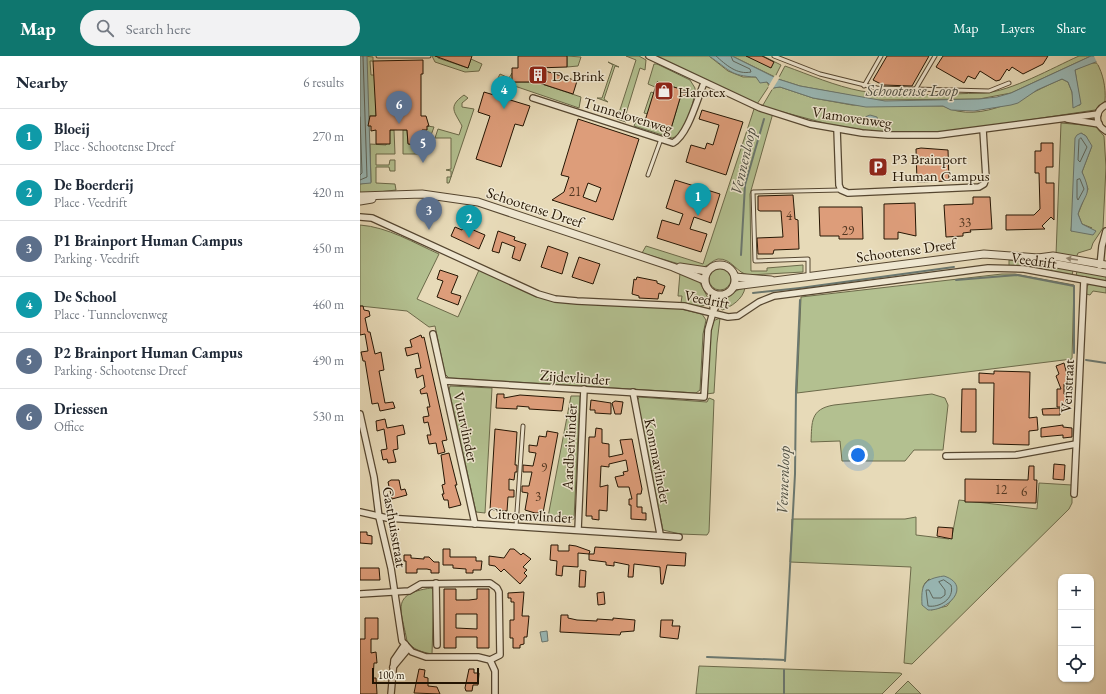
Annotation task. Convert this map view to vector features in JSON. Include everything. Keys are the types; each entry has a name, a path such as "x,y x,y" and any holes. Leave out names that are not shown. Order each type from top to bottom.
{"street":[{"name":"Vlamovenweg","path":"649,56 760,108 784,117 837,129 888,135 938,135 1098,114"},
{"name":"Tunnelovenweg","path":"533,98 673,143 679,140 686,129 704,83"},
{"path":"1106,105 1098,114 1099,124 1106,131"},
{"name":"Vlamovenweg","path":"1064,119 1099,124"},
{"path":"837,129 839,185 841,190 848,193 979,187 984,184 986,178 983,130"},
{"name":"Schootense Dreef","path":"360,196 422,194 478,202 673,267 704,280"},
{"name":"Schootense Dreef","path":"360,201 385,195"},
{"name":"Veedrift","path":"360,217 372,218 538,294 555,299 684,306 713,312 728,317 738,316 759,302 774,296 988,268 1024,268 1106,284"},
{"path":"1104,268 1106,231"},
{"name":"Schootense Dreef","path":"734,286 967,255 1008,254 1038,258 1051,263 1104,268"},
{"path":"717,265 729,267 735,277 734,286 727,294 722,295 714,294 707,289 704,280 707,271 717,265"},
{"name":"Schootense Dreef","path":"673,267 707,271"},
{"name":"Schootense Dreef","path":"735,277 778,281"},
{"name":"Venstraat","path":"1074,494 1084,280"},
{"path":"713,312 714,294"},
{"path":"713,312 722,295"},
{"name":"Zijdevlinder","path":"444,381 704,397 708,330 713,312"},
{"name":"Vuurvlinder","path":"433,334 475,524"},
{"name":"Aardbeivlinder","path":"578,530 584,389"},
{"name":"Kommavlinder","path":"633,392 660,534"},
{"name":"Gasthuisstraat","path":"360,414 374,477 378,517 391,568 400,636 406,646"},
{"path":"946,456 1016,455 1076,444"},
{"name":"Citroenvlinder","path":"360,512 378,517 660,534 679,537"},
{"path":"436,583 436,644"},
{"path":"360,594 409,591 421,584 436,583 490,584 497,588 499,592 500,655 490,660 478,657 426,656 412,652 406,646 395,657 392,694"},
{"path":"490,660 495,671 494,694"}],"lane":[{"path":"378,56 429,56"},
{"path":"774,56 820,74 864,86 915,90 989,91 1009,83"},
{"path":"864,86 881,56"},
{"path":"915,90 934,56"},
{"path":"648,175 661,139"},
{"path":"808,276 808,260 755,261 753,192 841,190"},
{"path":"516,526 523,426"}],"green space":[{"path":"364,56 373,57 373,61 370,61 371,75 375,75 376,116 366,116"},
{"path":"432,56 438,56 438,58 468,68 471,59 482,64 479,71 465,72 435,62"},
{"path":"567,56 581,57 578,66 567,67"},
{"path":"626,56 639,56 646,60 645,70 640,68 625,117 628,119 626,122 617,119 636,60"},
{"path":"655,56 709,56 728,71 743,77 756,77 759,81 767,82 769,86 757,104"},
{"path":"732,56 763,56 781,65 775,77"},
{"path":"1079,56 1091,56 1011,93 979,99 875,100 800,86 778,79 785,66 832,83 861,91 907,95 984,93 1019,84"},
{"path":"608,62 619,67 615,66 604,99 608,102 597,98 602,98 613,65"},
{"path":"1090,63 1097,63 1101,72 1104,86 1105,101 1095,110 955,131 905,133 870,131 828,124 764,107 763,105 773,88 780,87 813,98 852,105 943,106 958,111 973,112 989,110 1004,105 1062,79 1068,82 1072,92 1074,105 1080,105 1075,70"},
{"path":"654,64 657,64 690,80 695,88 691,109 685,124 677,136 672,138 634,126 636,121 670,132 681,95 685,96 687,91 657,82 655,87 648,84"},
{"path":"512,73 513,82 536,82 581,97 579,108 497,80 500,74 509,78"},
{"path":"651,92 654,93 648,114 644,113"},
{"path":"464,95 468,98 462,103 462,107 474,109 449,183 447,183 447,177 451,177 451,171 446,170 451,169 451,138 435,138 438,129 459,135 462,126 455,113 454,106"},
{"path":"755,106 773,113 750,194 751,271 767,271 767,268 803,265 803,272 749,275 741,272 731,263 723,259 718,259 704,267 679,264 642,253 646,246 703,264"},
{"path":"1061,123 1095,126 1104,136 1106,167 1103,228 1093,243 1091,249 1078,253 1076,258 1056,255","holes":["1081,133 1086,136 1091,148 1082,172 1088,189 1078,214 1082,224 1092,228 1071,231"]},
{"path":"427,126 434,127 430,138 426,139 426,145 422,146 422,154 403,154 403,130 407,130 408,143 417,145 422,143 422,130"},
{"path":"390,130 394,130 395,154 376,154 376,165 389,165 390,160 395,160 395,171 390,171 389,167 376,167 376,183 395,184 396,190 360,194 360,184 371,182 370,144 386,145"},
{"path":"360,225 370,226 391,232 439,254 417,299 458,317 479,270 535,296 554,301 677,308 702,314 706,320 703,334 700,390 696,393 449,378 445,374 435,326 429,327 407,311 360,306"},
{"path":"1009,260 1073,270 1072,276 1009,266"},
{"path":"720,268 728,271 731,279 728,287 720,290 712,287 709,279 712,271"},
{"path":"1077,271 1106,276 1106,282 1076,276"},
{"path":"680,273 699,281 708,298 705,305 698,307 681,303 682,296 678,296"},
{"path":"1002,274 1015,274 1074,285 1072,359 797,393 801,297"},
{"path":"1091,283 1106,286 1106,293 1093,291 1090,295 1086,294 1087,286"},
{"path":"745,288 742,296 736,302 722,310 721,306 725,299 737,290"},
{"path":"720,318 714,393 706,394 709,331 713,321"},
{"path":"450,386 492,388 485,513 476,512 449,390"},
{"path":"932,394 945,398 948,405 943,450 914,450 905,461 842,461 840,441 811,442 812,423 816,413 826,407"},
{"path":"571,396 580,396 574,519 548,517"},
{"path":"639,397 707,402 709,398 714,400 709,532 707,535 680,534 663,530 637,402"},
{"path":"1039,483 1072,485 1072,503 1069,509 912,664 904,663 911,567 790,562 792,519 905,519 916,517 916,535 949,539 952,536 959,500 1037,509","holes":["929,579 955,595 947,606 931,610 923,587"]},
{"path":"431,588 434,590 432,654 415,649 409,644 407,641 401,612 401,605 409,594"},
{"path":"699,666 902,674 882,694 696,694"},
{"path":"908,681 921,694 895,694"}],"water":[{"path":"360,56 367,56 371,183 360,184"},
{"path":"709,56 732,56 778,79 800,86 885,101 979,99 997,97 1011,93 1091,56 1106,56 1106,58 1075,70 1081,104 1073,108 1072,92 1068,82 1062,79 1037,90 1018,103 974,111 951,110 943,106 866,107 813,98 780,87 773,88 767,82 760,83 756,77 740,75 730,71"},
{"path":"870,115 877,117 878,120 873,123 864,119"},
{"path":"1081,133 1086,136 1092,146 1082,172 1087,186 1087,194 1078,214 1082,224 1096,231 1093,235 1071,231 1075,138"},
{"path":"944,576 952,580 956,585 957,591 950,602 936,609 928,610 922,605 923,588 928,581"},
{"path":"547,631 548,641 542,642 540,632"}],"pier":[{"path":"1094,56 1106,56 1106,60 1098,65"},
{"path":"775,75 780,77 772,90 768,87"}],"building":[{"path":"435,56 472,56 468,68"},
{"name":"De Brink","path":"518,56 567,56 567,67 536,68 577,81 573,94 536,82 512,82 512,68 518,68"},
{"path":"746,56 762,56 774,62 771,68"},
{"path":"887,56 929,56 912,86 883,85 873,80"},
{"path":"943,56 1048,56 1043,64 1023,74 1012,67 1009,71 1007,69 1000,80 996,81 980,71 975,79 968,76 964,83 936,67"},
{"path":"423,60 423,74 421,74 421,116 426,116 429,126 427,126 427,130 422,130 422,143 417,145 408,144 407,130 390,130 390,144 376,144 376,130 371,131 371,126 368,126 370,116 376,116 373,61"},
{"path":"657,82 687,91 685,96 681,95 670,132 644,124"},
{"path":"484,92 530,106 523,126 515,124 501,167 476,159 490,116 478,112"},
{"path":"702,110 743,122 726,175 686,162 691,145 705,149 707,143 713,145 719,125 699,119"},
{"path":"578,119 639,139 613,220 552,200 564,192 569,177 561,175","holes":["588,183 601,188 596,202 583,197"]},
{"path":"1041,143 1053,143 1053,167 1046,167 1046,183 1054,183 1054,220 1051,217 1042,226 1045,229 1006,230 1006,215 1034,215 1040,209 1039,173 1035,173 1035,151 1041,151"},
{"path":"916,149 948,150 949,181 917,182"},
{"path":"675,180 720,194 711,223 694,217 690,229 707,234 701,252 657,238 662,220 679,225 683,214 666,208"},
{"path":"793,195 795,219 798,220 799,249 774,250 773,254 758,254 757,238 783,237 781,211 758,210 758,196"},
{"path":"973,197 990,197 992,229 970,230 971,232 963,233 963,236 946,237 944,205 973,204"},
{"path":"915,203 916,236 898,232 898,239 884,239 884,204"},
{"path":"819,207 862,207 863,239 839,239 839,236 820,236"},
{"path":"464,226 485,235 479,249 451,236 455,227 462,230"},
{"path":"498,231 515,237 514,240 526,244 520,261 512,258 515,247 502,242 499,253 492,251"},
{"path":"548,246 568,253 562,274 541,267"},
{"path":"579,257 600,264 593,284 572,277"},
{"path":"440,270 458,276 451,293 461,296 458,305 437,297 443,281 437,279"},
{"path":"637,277 657,281 657,283 665,286 662,294 659,293 658,299 639,298 639,296 632,294 634,279 636,280"},
{"path":"360,306 363,306 364,310 369,311 370,316 365,318 375,354 381,352 384,370 379,371 385,403 393,402 395,408 380,411 378,403 372,404 365,361 363,361 361,352 368,351 365,334 360,335"},
{"path":"421,335 422,338 424,337 447,440 442,441 445,452 438,454 436,443 429,444 427,435 431,435 428,422 424,423 423,417 429,416 427,407 430,407 427,393 421,394 420,390 425,387 423,375 417,378 415,369 421,368 418,353 407,356 405,348 412,347 410,340"},
{"path":"1064,363 1069,382 1064,384 1064,394 1068,394 1068,407 1057,407 1057,389 1061,389 1056,376 1059,374 1056,366"},
{"path":"994,371 1030,372 1029,418 1037,417 1038,430 1029,431 1029,445 993,444 994,383 979,383 979,373 994,374"},
{"path":"962,389 976,389 976,432 961,432"},
{"path":"497,394 504,394 504,398 520,395 564,398 562,411 529,409 529,407 517,406 517,409 496,408"},
{"path":"591,400 611,403 611,414 595,413 595,410 590,410"},
{"path":"615,401 623,402 621,414 615,414 612,403"},
{"path":"1060,408 1060,415 1043,415 1042,409"},
{"path":"385,419 387,428 403,425 405,434 397,436 398,449 393,450 396,462 388,463 387,459 383,460 381,450 387,449 384,429 377,431 376,421"},
{"path":"1063,425 1063,427 1072,428 1072,437 1063,438 1063,435 1041,437 1041,428"},
{"path":"596,428 602,429 602,443 609,444 609,457 623,454 620,440 632,439 642,489 641,494 637,494 637,507 642,507 642,513 646,513 646,520 631,519 631,505 629,505 629,499 632,499 629,487 618,487 615,477 624,475 623,472 628,471 626,460 609,464 609,467 601,466 600,487 608,485 607,511 599,510 599,520 592,519 592,516 586,516 589,437 595,437"},
{"path":"495,429 517,432 515,465 517,465 517,472 515,472 514,480 509,479 509,490 514,490 514,497 508,497 507,511 490,510"},
{"path":"547,431 558,433 543,513 535,513 525,510 528,493 522,492 522,486 529,486 532,472 523,472 523,465 533,466 536,453 529,452 529,445 537,446 539,436 546,437"},
{"path":"449,453 457,485 455,485 461,505 449,508 448,500 444,500 442,494 444,494 442,485 445,484 441,455"},
{"path":"1054,464 1065,465 1064,480 1053,479"},
{"path":"1029,466 1034,466 1034,480 1037,480 1036,503 965,502 965,479 1028,480"},
{"path":"391,480 399,480 401,490 405,489 407,495 392,499 388,482"},
{"path":"938,527 953,528 952,539 937,536"},
{"path":"360,532 367,532 367,535 372,536 372,544 360,543"},
{"path":"551,545 558,545 558,551 569,551 569,545 590,551 589,554 578,553 578,567 563,566 562,576 556,575 557,561 550,560"},
{"path":"595,547 686,553 685,566 667,565 663,584 661,584 660,567 634,564 633,577 628,577 629,565 614,562 614,566 606,565 606,562 589,560 589,554 594,554"},
{"path":"443,549 450,549 450,557 476,557 476,561 482,561 481,570 473,570 473,573 466,573 466,569 453,568 453,565 443,565"},
{"path":"510,549 514,549 521,555 523,553 531,559 523,567 527,570 524,573 527,576 520,584 504,569 501,572 495,566 489,565 489,556 504,558"},
{"path":"404,555 411,555 411,558 424,559 424,557 429,557 434,562 439,562 439,573 431,573 431,570 427,569 417,569 417,573 406,573 406,561 404,561"},
{"path":"360,568 379,568 380,580 360,580"},
{"path":"580,570 586,571 585,587 579,587"},
{"path":"444,589 456,589 456,600 469,600 477,599 477,589 489,589 489,648 477,648 477,637 456,637 456,648 444,648","holes":["456,614 477,614 477,629 456,628"]},
{"path":"524,592 522,616 529,616 527,637 524,637 524,644 520,645 520,648 513,648 513,638 510,638 510,620 514,620 514,602 511,602 511,598 508,598 508,593"},
{"path":"604,592 605,604 598,605 597,593"},
{"path":"561,615 568,615 568,618 577,620 597,621 597,619 613,620 613,618 635,620 634,631 621,632 620,635 560,632"},
{"path":"365,618 378,618 378,639 371,639 371,653 376,652 377,663 374,663 373,678 376,678 377,694 360,694 360,639 365,639"},
{"path":"661,620 673,620 672,626 680,626 678,639 660,637"},
{"path":"419,669 425,670 424,677 428,678 428,686 437,687 440,694 414,693"},
{"path":"469,669 474,669 474,673 479,673 478,685 473,685 472,691 466,691 465,688"}],"waterway":[{"name":"Vennenloop","path":"741,255 745,185 764,119"},
{"path":"800,288 954,267"},
{"path":"956,280 1017,275 1074,286 1074,353"},
{"name":"Vennenloop","path":"753,293 800,288"},
{"name":"Vennenloop","path":"785,661 795,474 796,390 800,300"},
{"path":"1086,360 1106,363"},
{"path":"707,657 785,660"},
{"name":"Vennenloop","path":"784,670 784,694"}],"place":[{"name":"De Brink","path":"538,75"},
{"name":"Harotex","path":"664,91"},
{"name":"De School","path":"504,109"},
{"name":"Driessen","path":"399,124"},
{"name":"P2 Brainport Human Campus","path":"423,163"},
{"name":"P3 Brainport Human Campus","path":"878,167"},
{"name":"Bloeij","path":"698,216"},
{"name":"P1 Brainport Human Campus","path":"429,230"},
{"name":"De Boerderij","path":"469,238"}],"water label":[{"name":"Schootense Loop","path":"912,90"}]}
